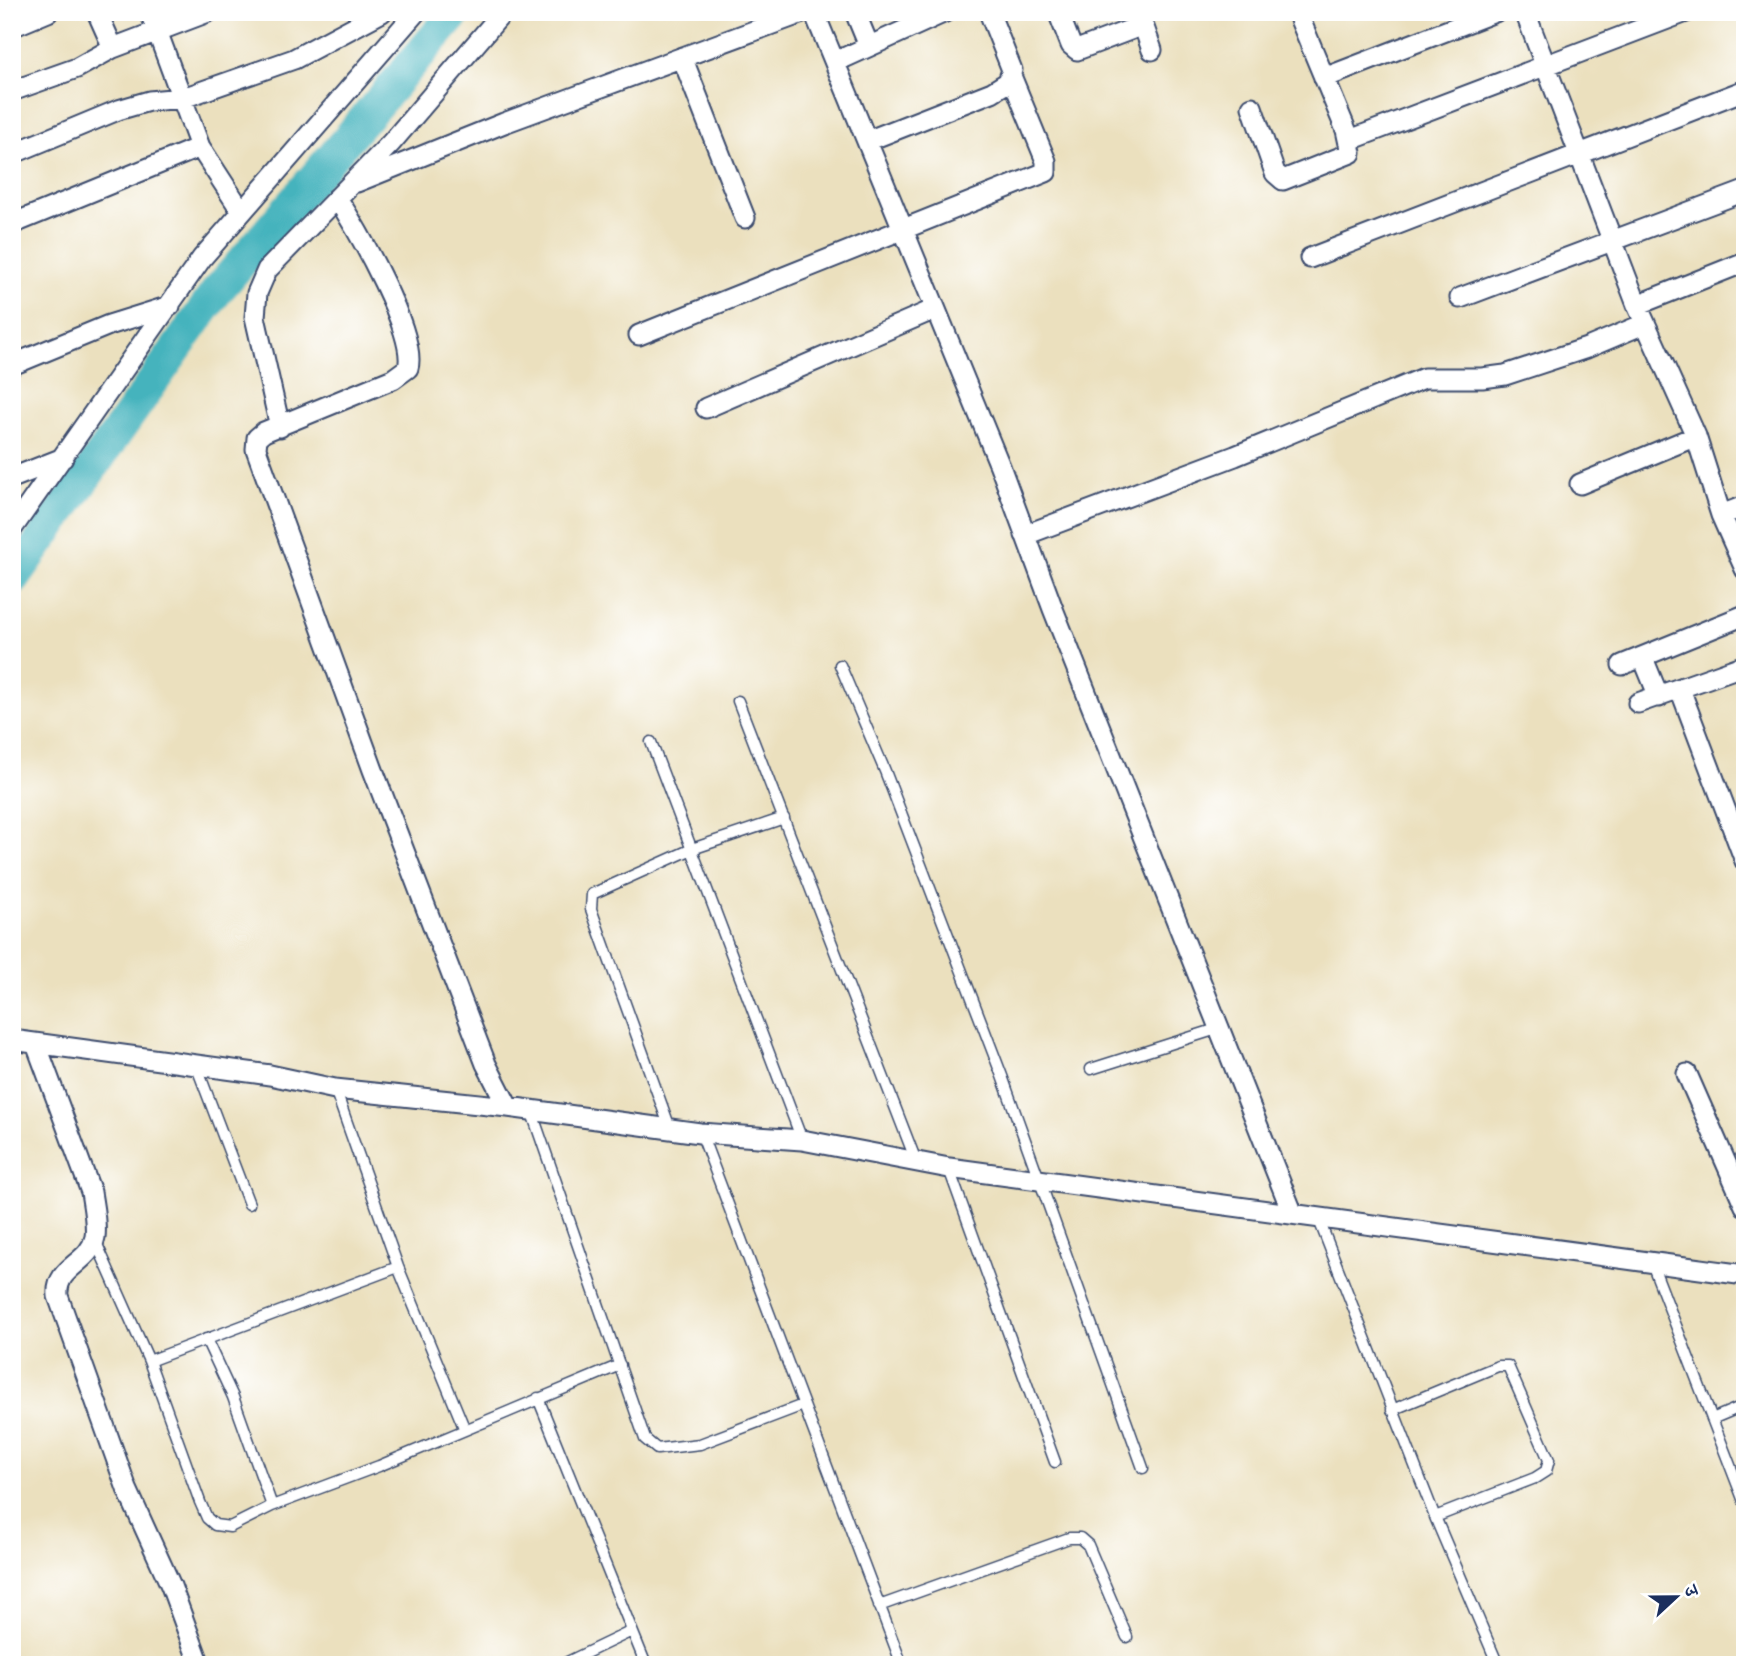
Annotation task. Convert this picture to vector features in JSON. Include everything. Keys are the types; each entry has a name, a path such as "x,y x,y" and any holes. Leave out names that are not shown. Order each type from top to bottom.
{"street":[{"path":"12,27 48,12"},
{"path":"97,12 113,48"},
{"path":"12,91 77,68 154,21 208,12"},
{"path":"12,154 118,110 149,101 183,98 293,59 382,12"},
{"path":"12,529 202,258 339,105 416,12"},
{"path":"280,427 255,317 257,293 267,270 391,144 503,12"},
{"path":"343,192 504,123 805,12"},
{"path":"814,12 1026,535 1292,1212"},
{"path":"855,12 869,46"},
{"path":"835,62 945,12"},
{"path":"639,335 1047,170 989,12"},
{"path":"1058,12 1071,45 1077,50 1141,18 1152,50"},
{"path":"1252,107 1275,173 1283,180 1351,153 1350,140 1297,12"},
{"path":"1324,78 1496,12"},
{"path":"1525,12 1644,324 1696,436 1721,514 1745,569"},
{"path":"1350,140 1509,82 1544,65 1686,12"},
{"path":"154,21 200,147 242,212"},
{"path":"682,57 745,218"},
{"path":"867,141 992,92 1012,78"},
{"path":"1310,258 1745,90"},
{"path":"12,224 200,147"},
{"path":"1460,298 1745,191"},
{"path":"343,192 376,265 411,358 408,368 393,379 257,438 256,449 373,771 486,1064 508,1107"},
{"path":"1637,305 1745,262"},
{"path":"12,365 109,325 170,306"},
{"path":"706,408 935,310"},
{"path":"1026,535 1235,456 1424,378 1482,378 1505,374 1587,348 1644,324"},
{"path":"1580,484 1696,436"},
{"path":"12,478 63,458"},
{"path":"1721,514 1745,506"},
{"path":"1622,665 1643,659 1745,615"},
{"path":"1643,659 1659,696"},
{"path":"1638,704 1745,665"},
{"path":"1680,689 1745,861"},
{"path":"12,1040 270,1074 335,1088 508,1107 701,1133 802,1140 949,1168 1292,1212 1319,1220 1745,1275"},
{"path":"36,1044 91,1192 95,1240 83,1258 63,1273 57,1283 58,1296 127,1489 171,1586 200,1665"},
{"path":"1687,1074 1745,1206"}],"lane":[{"path":"840,665 886,771 1143,1468"},
{"path":"738,701 916,1162"},
{"path":"651,742 802,1140"},
{"path":"670,1128 590,902 592,894 692,849 784,818"},
{"path":"1091,1069 1221,1028"},
{"path":"196,1065 249,1204"},
{"path":"335,1088 398,1268 465,1430"},
{"path":"530,1110 645,1439 657,1449 700,1444 803,1405"},
{"path":"701,1133 902,1665"},
{"path":"949,1168 1055,1462"},
{"path":"1319,1220 1435,1517 1498,1665"},
{"path":"95,1240 149,1362 207,1518 215,1525 230,1527 272,1506 620,1365"},
{"path":"1651,1261 1745,1504"},
{"path":"149,1362 398,1268"},
{"path":"206,1339 233,1397 272,1506"},
{"path":"1392,1410 1497,1366 1508,1366 1549,1460 1546,1471 1535,1478 1435,1517"},
{"path":"538,1398 646,1665"},
{"path":"1712,1419 1745,1405"},
{"path":"879,1606 1069,1538 1080,1538 1088,1545 1127,1637"},
{"path":"561,1665 632,1631"}],"waterway":[{"path":"12,581 217,291 456,12"}]}
